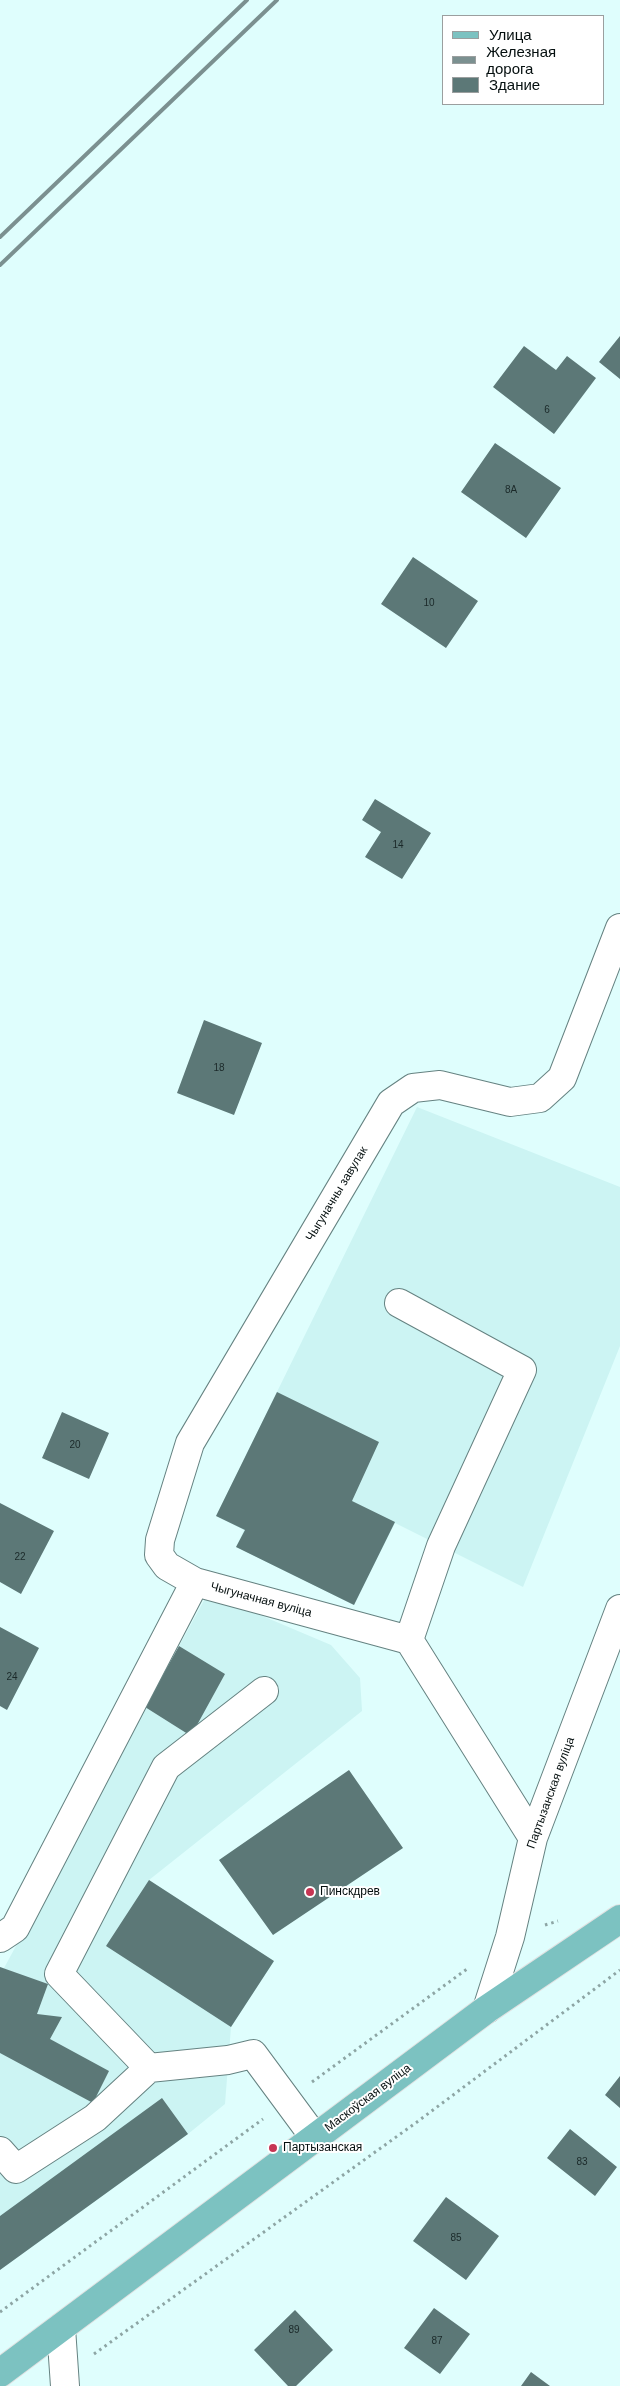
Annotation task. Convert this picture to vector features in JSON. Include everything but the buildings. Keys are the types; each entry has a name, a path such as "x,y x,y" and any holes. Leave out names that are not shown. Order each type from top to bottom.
{"main road":[{"name":"Маскоўская вуліца","path":"0,2373 487,2009 620,1918"}],"street":[{"name":"Чыгуначны завулак","path":"195,1582 167,1566 160,1555 160,1540 190,1443 391,1103 413,1088 440,1085 510,1102 540,1098 562,1078 620,928"},
{"path":"399,1303 522,1370 441,1546 409,1640 533,1838"},
{"name":"Чыгуначная вуліца","path":"0,1938 15,1928 195,1582 409,1640"},
{"name":"Партызанская вуліца","path":"487,2009 510,1937 533,1838 620,1610"},
{"path":"149,2068 58,1974 166,1767 264,1691"},
{"path":"0,2151 16,2169 95,2118 149,2068 228,2060 253,2054 315,2138"},
{"path":"61,2328 65,2380"}],"path":[{"path":"0,2312 470,1967"},
{"path":"65,2380 417,2122 620,1970"}],"shaded area":[{"path":"417,1107 620,1187 620,1346 523,1587 395,1523 354,1605 236,1547 244,1530 216,1516"},
{"path":"208,1593 331,1645 360,1678 362,1711 149,1880 274,1961 231,2027 225,2104 188,2134 0,2270 0,1967 4,1968"}],"railway":[{"path":"0,237 247,0"},
{"path":"0,265 277,0"}],"place":[{"name":"Пинскдрев","path":"310,1892"},
{"name":"Партызанская","path":"273,2148"}]}
